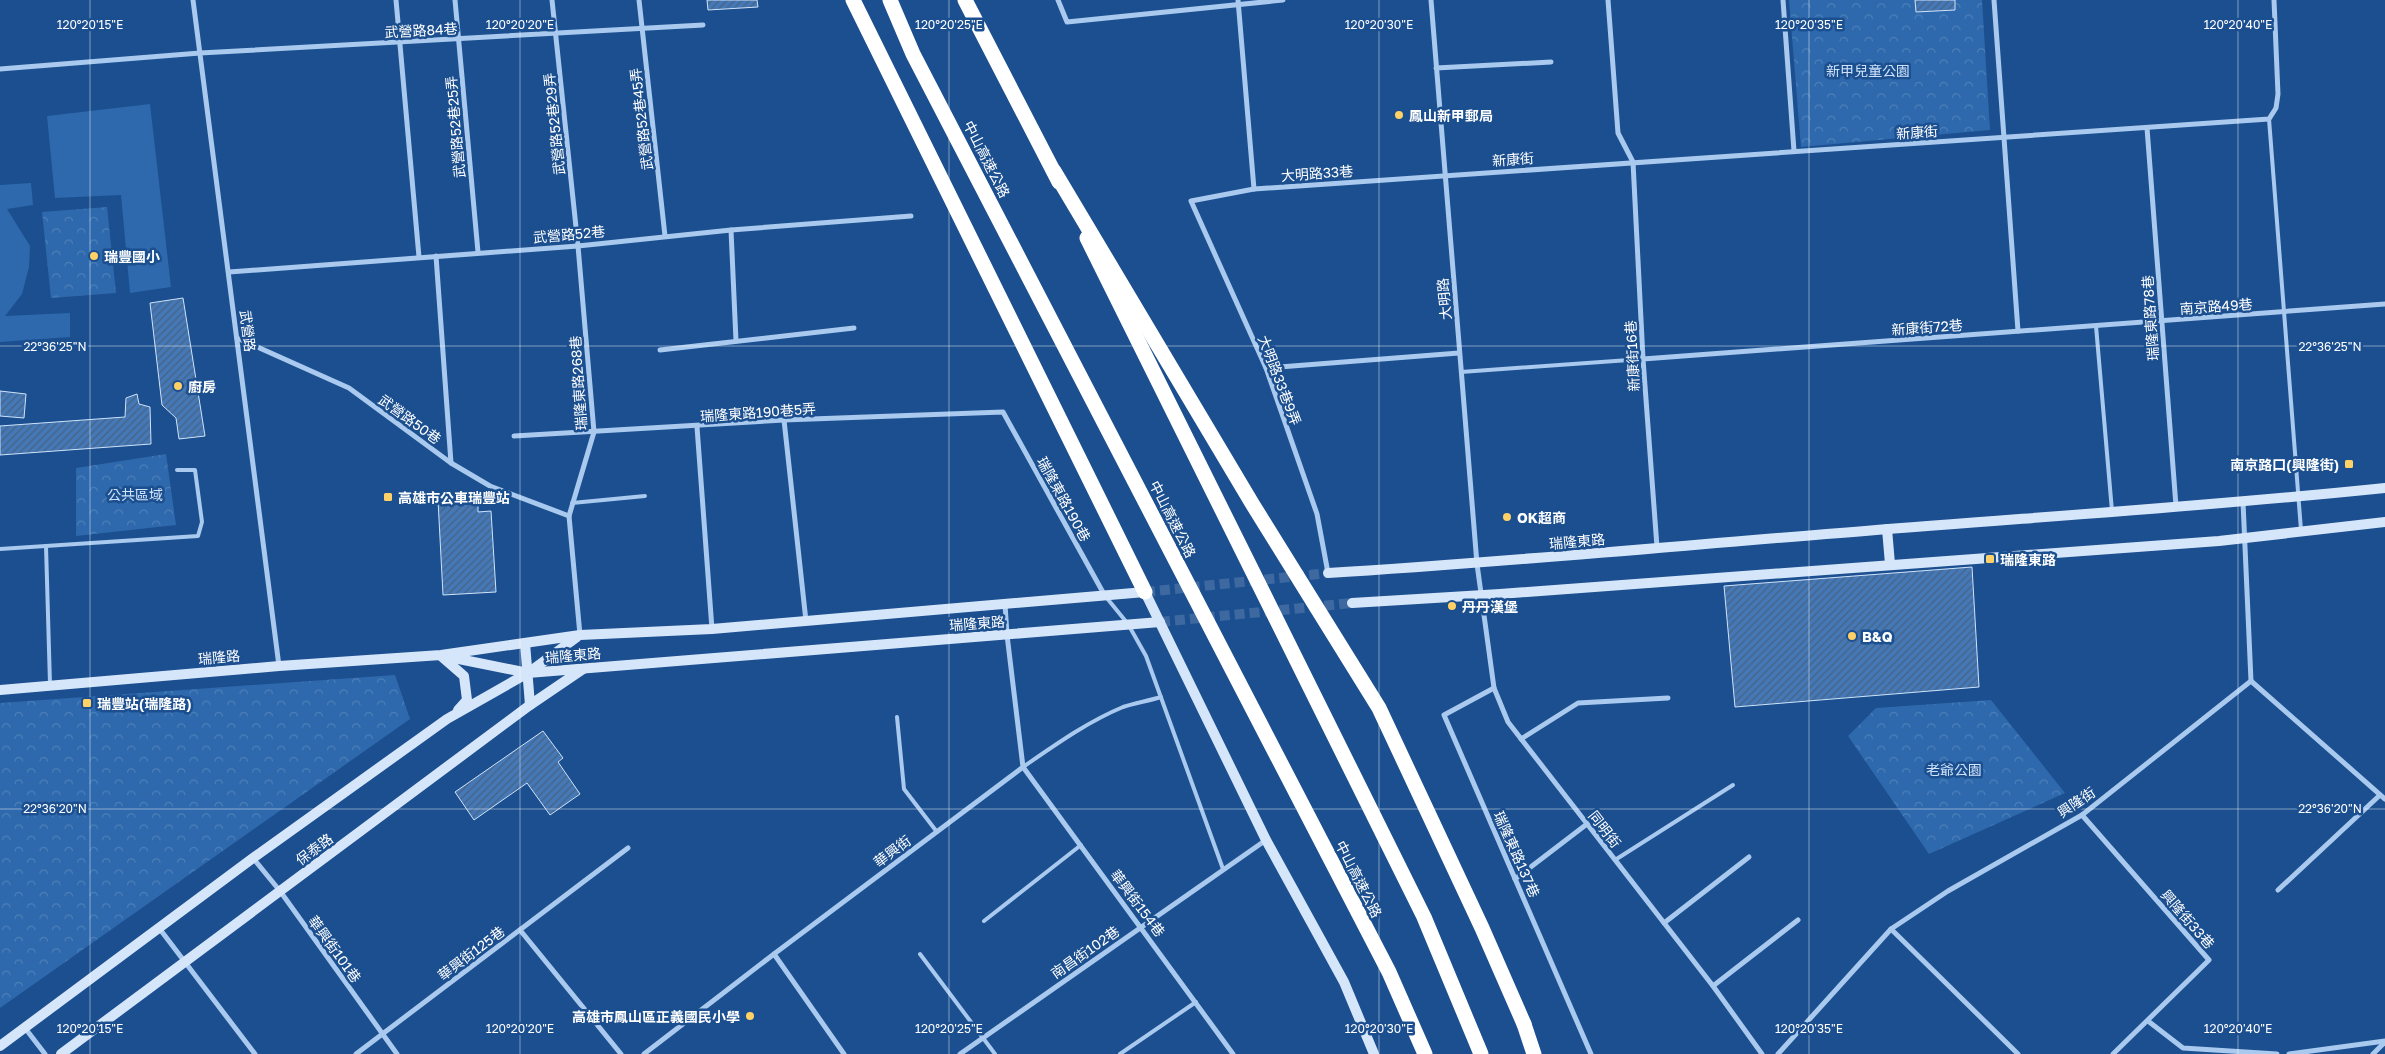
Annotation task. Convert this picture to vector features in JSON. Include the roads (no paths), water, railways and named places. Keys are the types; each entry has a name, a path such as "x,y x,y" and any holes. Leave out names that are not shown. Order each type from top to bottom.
{"highway":[{"path":"853,0 1145,592"},
{"name":"中山高速公路","path":"890,0 918,63 1389,972 1424,1054"},
{"path":"965,0 1054,171 1424,917 1481,1054"},
{"path":"1054,171 1252,505 1379,708 1482,928 1524,1024 1534,1054"},
{"path":"1389,972 1413,1054"}],"street":[{"name":"武營路","path":"193,0 278,666"},
{"path":"396,0 419,257"},
{"name":"武營路52巷25弄","path":"455,0 478,252"},
{"name":"武營路52巷29弄","path":"552,0 578,246"},
{"name":"武營路52巷45弄","path":"639,0 665,236"},
{"path":"1058,0 1067,22 1238,2 1283,0"},
{"name":"大明路","path":"1430,0 1481,596"},
{"path":"1608,0 1618,133 1634,162"},
{"path":"1783,0 1794,151"},
{"path":"1994,0 2018,331"},
{"path":"2269,119 2276,108 2278,94 2274,0"},
{"path":"1238,2 1254,189"},
{"name":"武營路84巷","path":"0,69 200,53 703,25"},
{"path":"1436,68 1551,62"},
{"name":"新康街","path":"1445,175 2269,119"},
{"name":"瑞隆東路78巷","path":"2147,128 2176,506"},
{"name":"新康街16巷","path":"1634,162 1643,359 1657,547"},
{"name":"大明路33巷","path":"1191,201 1254,189 1445,175"},
{"name":"大明路33巷9弄","path":"1191,201 1266,368 1317,514 1328,573"},
{"name":"武營路52巷","path":"229,272 578,246 731,230 911,216"},
{"path":"731,230 736,341"},
{"name":"瑞隆東路268巷","path":"578,246 594,432 569,516 580,635"},
{"path":"436,256 452,463"},
{"name":"南京路49巷","path":"2018,331 2385,304"},
{"path":"660,350 854,328"},
{"name":"新康街72巷","path":"1643,359 2018,331"},
{"name":"武營路50巷","path":"237,338 349,388 452,463 490,486 569,516"},
{"path":"1266,368 1459,353"},
{"name":"瑞隆東路190巷5弄","path":"514,436 696,427 784,420 1003,412"},
{"name":"瑞隆東路190巷","path":"1003,412 1105,596"},
{"path":"784,420 806,621"},
{"path":"696,427 712,629"},
{"name":"瑞隆東路","path":"1328,573 1477,564 1657,547 2243,502 2385,488"},
{"path":"2243,502 2251,681 2385,799"},
{"path":"1352,603 1481,596 2244,539 2385,522"},
{"path":"1888,529 1890,564"},
{"path":"1145,592 1266,840 1344,982 1374,1054"},
{"name":"瑞隆東路","path":"528,673 580,635 712,629 1145,592"},
{"name":"同明街","path":"1481,596 1494,688 1508,722 1713,986 1762,1054"},
{"path":"1005,604 1023,767"},
{"name":"瑞隆東路","path":"528,673 1160,622"},
{"name":"瑞隆路","path":"0,690 278,666 441,655 580,635"},
{"path":"525,643 530,705"},
{"path":"441,655 464,676 467,700 455,714"},
{"name":"瑞隆路","path":"441,655 528,673"},
{"name":"保泰路","path":"61,1054 530,705 586,668"},
{"name":"保泰路","path":"0,1046 254,858 455,714 487,698 528,673"},
{"name":"興隆街","path":"1778,1054 1891,929 1948,891 2082,815 2251,681"},
{"name":"瑞隆東路137巷","path":"1494,688 1444,715 1591,1054"},
{"path":"1522,739 1578,703 1668,698"},
{"name":"華興街","path":"644,1054 1023,767"},
{"name":"華興街154巷","path":"1023,767 1142,926 1233,1054"},
{"path":"2278,890 2380,795"},
{"name":"興隆街33巷","path":"2082,815 2209,960 2114,1054"},
{"path":"1515,879 1587,824"},
{"name":"南昌街102巷","path":"960,1054 1266,840"},
{"path":"520,930 628,848"},
{"path":"1664,923 1749,857"},
{"name":"華興街101巷","path":"254,858 280,891 397,1054"},
{"path":"1713,986 1798,920"},
{"path":"159,928 255,1054"},
{"path":"1891,929 2018,1054"},
{"name":"華興街125巷","path":"356,1054 520,930 621,1054"},
{"path":"774,954 844,1054"},
{"path":"2148,1020 2183,1048 2277,1054"},
{"path":"25,1028 45,1054"},
{"path":"2289,1054 2385,1041"},
{"path":"2373,1054 2385,1041"}],"lane":[{"path":"2269,119 2302,532"},
{"path":"2096,326 2112,511"},
{"path":"1461,372 1643,359"},
{"path":"0,549 198,536 202,522 195,470 177,470"},
{"path":"572,503 644,496"},
{"path":"46,546 50,685"},
{"path":"1105,596 1128,624 1146,656 1223,869"},
{"path":"1023,767 1089,724 1124,707 1161,697"},
{"path":"897,717 904,789 937,832"},
{"path":"1615,860 1733,785"},
{"path":"984,921 1081,845"},
{"path":"920,954 995,1054"},
{"path":"1120,1054 1196,1002"}],"tunnel":[{"path":"1145,592 1328,573"},
{"path":"1160,622 1352,603"}],"place":[{"name":"鳳山新甲郵局","path":"1399,115"},
{"name":"瑞豐國小","path":"94,256"},
{"name":"廚房","path":"178,386"},
{"name":"南京路口(興隆街)","path":"2349,464"},
{"name":"高雄市公車瑞豐站","path":"388,497"},
{"name":"OK超商","path":"1507,517"},
{"name":"瑞隆東路","path":"1990,559"},
{"name":"丹丹漢堡","path":"1452,606"},
{"name":"B&Q","path":"1852,636"},
{"name":"瑞豐站(瑞隆路)","path":"87,703"},
{"name":"高雄市鳳山區正義國民小學","path":"750,1016"}],"park label":[{"name":"新甲兒童公園","path":"1868,70"},
{"name":"公共區域","path":"135,494"},
{"name":"老爺公園","path":"1954,769"}]}
